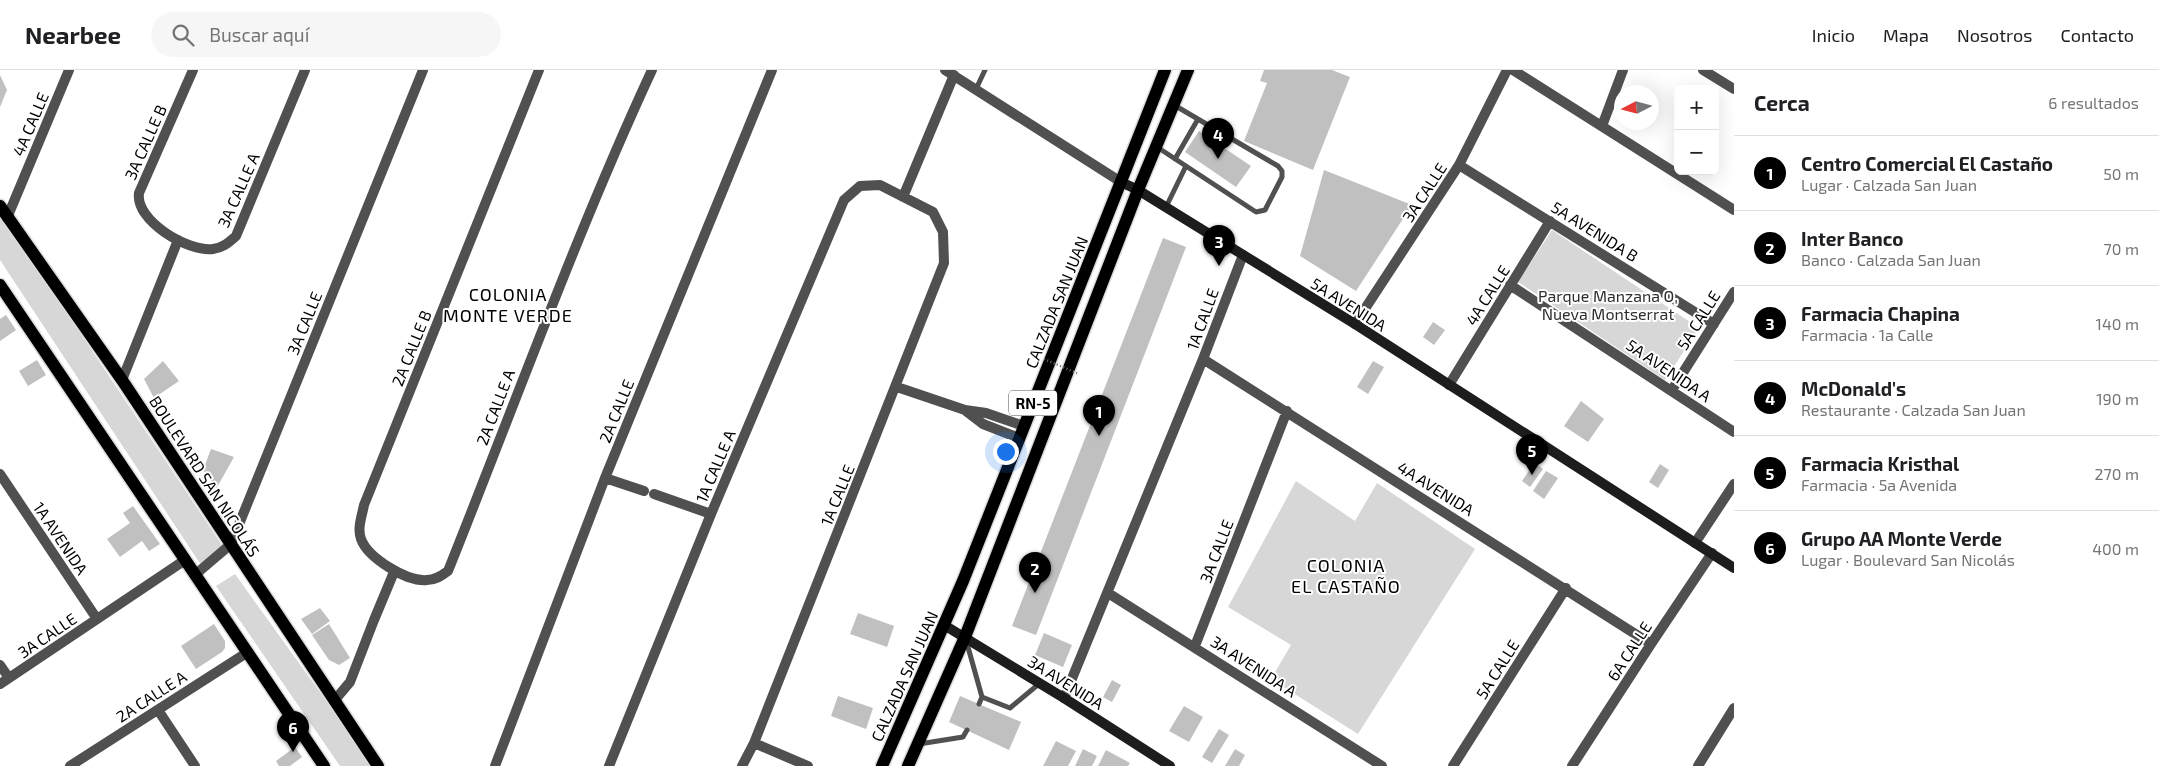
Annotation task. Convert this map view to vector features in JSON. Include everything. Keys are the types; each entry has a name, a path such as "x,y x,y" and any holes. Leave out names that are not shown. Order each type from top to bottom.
{"main road":[{"name":"CALZADA SAN JUAN","path":"882,766 944,625 1165,70"},
{"name":"RN-5","path":"908,766 965,637 1138,190 1188,70"},
{"name":"5A AVENIDA","path":"1121,182 1138,190 1355,324 1734,568"},
{"name":"BOULEVARD SAN NICOLÁS","path":"0,206 122,380 378,766"},
{"path":"0,285 324,766"},
{"name":"3A AVENIDA","path":"944,625 1040,683 1170,766"}],"street":[{"name":"4A CALLE","path":"8,218 69,70"},
{"name":"3A CALLE B","path":"178,240 149,220 139,207 138,200 139,193 193,70"},
{"name":"3A CALLE A","path":"178,240 201,249 212,249 225,246 236,236 305,70"},
{"name":"3A CALLE","path":"196,574 231,544 423,70"},
{"name":"2A CALLE B","path":"394,572 364,546 360,538 359,528 364,505 539,70"},
{"name":"2A CALLE A","path":"394,572 425,581 438,578 448,571 551,306 617,144 652,70"},
{"name":"2A CALLE","path":"495,766 606,478 772,70"},
{"name":"3A CALLE","path":"1355,324 1459,166 1507,70"},
{"path":"1513,70 1734,210"},
{"path":"1602,126 1623,70"},
{"path":"1704,70 1734,89"},
{"path":"903,197 949,73"},
{"name":"5A AVENIDA","path":"949,73 1121,182"},
{"name":"5A AVENIDA B","path":"1459,166 1714,324"},
{"name":"1A CALLE A","path":"609,766 711,514 844,200 860,186 880,185 903,197"},
{"name":"1A CALLE","path":"742,766 754,744 897,387 944,263 943,232 933,212 903,197"},
{"name":"4A CALLE","path":"1449,385 1550,221"},
{"path":"122,380 178,240"},
{"name":"1A CALLE","path":"1064,698 1204,359 1243,255"},
{"name":"5A AVENIDA A","path":"1510,285 1734,432"},
{"name":"5A CALLE","path":"1672,390 1734,292"},
{"name":"4A AVENIDA","path":"1204,359 1566,588 1650,644"},
{"path":"897,387 965,410 986,413 1022,432"},
{"name":"3A CALLE","path":"1195,646 1287,411"},
{"name":"1A AVENIDA","path":"0,474 97,619"},
{"path":"606,478 711,514"},
{"path":"1695,542 1734,484"},
{"name":"6A CALLE","path":"1572,766 1650,644 1712,554"},
{"name":"3A CALLE","path":"4,681 185,560"},
{"path":"334,701 350,682 394,572"},
{"name":"5A CALLE","path":"1453,766 1566,588"},
{"name":"3A AVENIDA A","path":"1108,593 1195,646 1382,766"},
{"name":"2A CALLE A","path":"70,766 248,652"},
{"path":"0,665 4,681"},
{"path":"1698,766 1734,708"},
{"path":"158,710 195,766"},
{"path":"754,744 808,766"}],"lane":[{"path":"976,89 985,70"},
{"path":"1156,146 1256,212 1265,210 1282,177 1282,171 1278,166 1173,105"},
{"path":"1175,159 1198,119"},
{"path":"1166,207 1186,166"},
{"path":"965,637 982,697 979,704"},
{"path":"982,697 1010,708 1040,683"},
{"path":"918,744 962,737 967,730"}],"path":[{"path":"1044,359 1079,374"}],"green space":[{"path":"0,213 228,554 205,571 0,260"},
{"name":"Parque Manzana O, Nueva Montserrat","path":"1552,230 1699,328 1665,380 1518,282"},
{"path":"1296,481 1355,521 1377,483 1475,549 1358,734 1271,679 1291,645 1228,607"},
{"path":"235,574 373,766 340,766 216,586"}],"building":[{"path":"1264,70 1332,70 1350,77 1313,170 1244,141 1267,83 1260,81"},
{"path":"0,75 7,90 0,107"},
{"path":"1199,131 1251,166 1236,187 1185,152"},
{"path":"1324,170 1412,205 1356,291 1300,256"},
{"path":"1163,238 1186,247 1036,635 1012,626"},
{"path":"6,315 16,330 0,341 0,319"},
{"path":"1433,322 1445,330 1434,345 1423,337"},
{"path":"37,360 46,375 28,386 19,371"},
{"path":"163,361 179,381 154,398 144,379"},
{"path":"1373,361 1384,367 1368,394 1357,387"},
{"path":"1581,401 1604,419 1588,442 1564,426"},
{"path":"211,449 234,457 216,489 203,470"},
{"path":"1535,462 1543,469 1530,487 1522,481"},
{"path":"1660,464 1669,470 1658,488 1649,482"},
{"path":"1546,471 1558,478 1544,499 1533,491"},
{"path":"133,506 160,544 149,551 142,541 120,557 107,539 130,523 123,513"},
{"path":"320,608 330,621 312,634 301,619"},
{"path":"858,613 894,626 887,647 850,634"},
{"path":"214,624 225,641 225,648 196,669 181,646"},
{"path":"329,624 350,658 339,665 329,660 312,635"},
{"path":"1044,633 1072,645 1063,667 1035,655"},
{"path":"1112,680 1121,685 1112,702 1103,697"},
{"path":"838,696 873,708 866,729 831,716"},
{"path":"960,696 1021,722 1009,750 949,722"},
{"path":"1184,706 1203,717 1189,742 1169,731"},
{"path":"1219,729 1229,735 1212,763 1202,757"},
{"path":"1056,741 1076,751 1068,766 1043,766"},
{"path":"295,747 302,757 290,766 279,766 276,761"},
{"path":"1083,749 1097,756 1092,766 1075,766"},
{"path":"1235,749 1245,755 1239,766 1225,766"},
{"path":"1106,750 1130,763 1128,766 1098,766"}],"place":[{"name":"McDonald's","path":"1218,159"},
{"name":"Farmacia Chapina","path":"1219,266"},
{"name":"Centro Comercial El Castaño","path":"1099,436"},
{"name":"Farmacia Kristhal","path":"1532,475"},
{"name":"Inter Banco","path":"1035,593"},
{"name":"Grupo AA Monte Verde","path":"293,752"}],"district":[{"name":"COLONIA MONTE VERDE","path":"508,304"},
{"name":"COLONIA EL CASTAÑO","path":"1346,575"}]}
